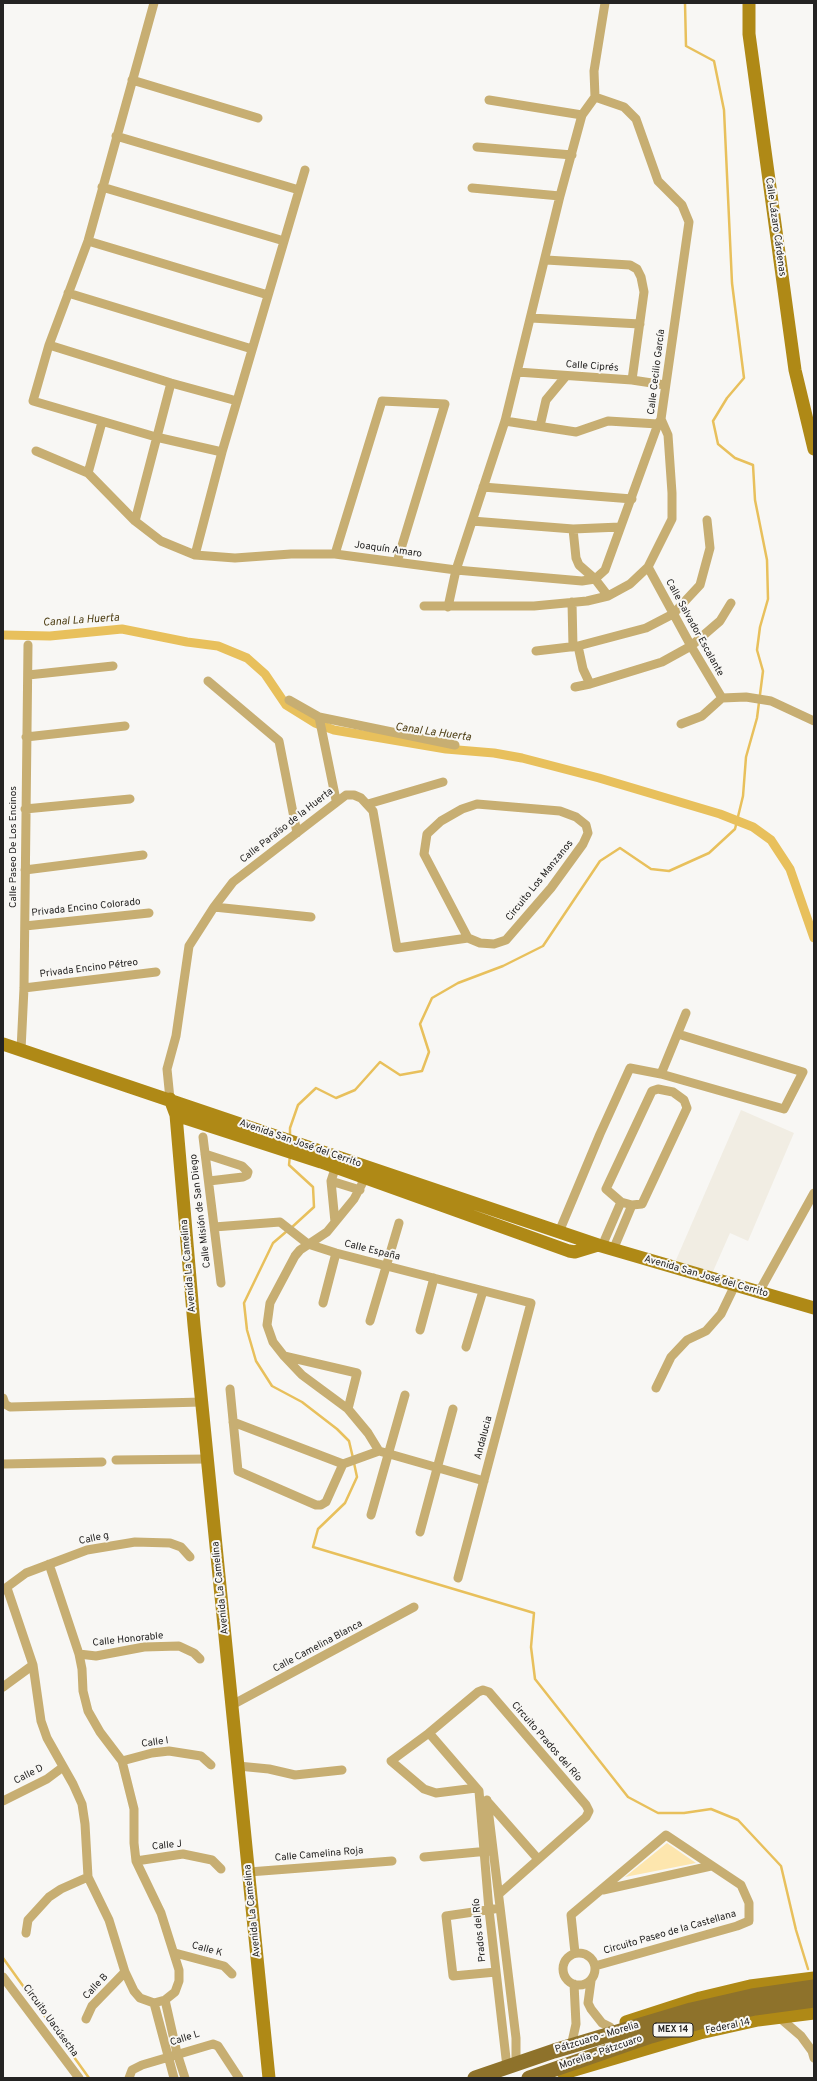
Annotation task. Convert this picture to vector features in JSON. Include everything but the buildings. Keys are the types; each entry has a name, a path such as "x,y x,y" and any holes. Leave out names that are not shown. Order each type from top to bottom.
{"main road":[{"name":"Pátzcuaro - Morelia","path":"476,2078 554,2051 691,2010 752,1996 797,1995 814,1987"},
{"name":"Morelia - Pátzcuaro","path":"529,2078 651,2036 720,2016 797,1995 814,2000"}],"street":[{"path":"154,3 88,241 49,345 33,401 156,437 222,452"},
{"path":"448,607 456,570 505,421 546,260 560,196 582,115 595,97 594,71 605,3"},
{"name":"Calle Lázaro Cárdenas","path":"749,3 749,34 795,370 814,449"},
{"path":"132,80 258,118"},
{"name":"Calle Cecilio García","path":"424,606 534,606 587,601 608,596 630,584 648,567 672,519 668,435 660,421 689,222 682,205 658,182 636,119 624,107 595,97"},
{"path":"489,100 582,115"},
{"path":"116,136 299,190"},
{"path":"477,147 572,155"},
{"path":"194,555 222,452 305,170"},
{"path":"102,187 284,241"},
{"path":"472,188 560,196"},
{"path":"88,241 268,295"},
{"path":"546,260 630,265 637,269 641,277 644,292 632,380"},
{"path":"68,293 252,349"},
{"path":"531,318 640,324"},
{"path":"49,345 171,383 237,401"},
{"name":"Calle Ciprés","path":"517,372 632,380 665,385"},
{"path":"540,426 546,400 566,376"},
{"path":"135,521 171,383"},
{"path":"336,554 382,401 445,404 397,562"},
{"path":"505,421 576,432 608,421 660,421 605,570 595,579"},
{"path":"88,473 102,422"},
{"name":"Joaquín Amaro","path":"36,451 88,473 135,521 161,541 194,555 234,558 291,554 336,554 456,570 582,581 595,579"},
{"path":"483,487 632,499"},
{"path":"536,651 576,646 646,628 673,614 700,585 710,548 707,520"},
{"path":"472,521 573,529 620,527"},
{"path":"573,529 576,558 579,565 595,579 608,596"},
{"name":"Calle Salvador Escalante","path":"648,567 691,646 722,698"},
{"path":"572,602 576,646 582,669 590,684"},
{"path":"575,687 590,684 662,662 691,646 720,621 730,603"},
{"name":"Calle Paseo De Los Encinos","path":"21,1050 24,988 28,645"},
{"path":"28,675 113,666"},
{"path":"208,682 279,742 297,833"},
{"path":"681,724 702,716 722,698 746,697 771,701 814,722"},
{"path":"289,700 320,718 455,746"},
{"name":"Calle Paraíso de la Huerta","path":"320,718 336,800"},
{"path":"26,737 125,726"},
{"path":"443,782 368,804 373,811 397,948 468,938"},
{"name":"Calle Paraíso de la Huerta","path":"170,1099 167,1070 176,1036 189,946 214,907 233,882 297,833 336,800 346,795 354,795 368,804"},
{"path":"25,809 130,799"},
{"name":"Circuito Los Manzanos","path":"478,804 560,810 576,817 586,825 588,832 583,844 551,888 506,940 494,944 480,943 468,938 424,854 428,834 441,821 462,809 478,804"},
{"path":"25,870 143,855"},
{"path":"214,907 311,917"},
{"name":"Privada Encino Colorado","path":"25,926 149,913"},
{"name":"Privada Encino Pétreo","path":"24,988 156,972"},
{"path":"661,1074 686,1014"},
{"path":"559,1232 600,1134 630,1068 661,1074 784,1109 803,1072 678,1034"},
{"name":"Avenida San José del Cerrito","path":"3,1044 170,1099 282,1144"},
{"path":"658,1089 673,1092 684,1100 687,1108 642,1204 632,1205 621,1202 606,1189 648,1098 652,1091 658,1089"},
{"name":"Avenida La Camelina","path":"170,1099 176,1115 202,1402 270,2078"},
{"name":"Avenida San José del Cerrito","path":"176,1115 282,1144 337,1162 362,1178 569,1251 575,1252 604,1247"},
{"name":"Calle Misión de San Diego","path":"203,1137 221,1283"},
{"path":"205,1154 242,1166 248,1172 247,1176 243,1177 209,1181"},
{"path":"335,1222 331,1181 337,1162"},
{"path":"331,1181 345,1187 362,1178"},
{"path":"362,1178 335,1222 321,1237 308,1244 294,1256 270,1303 267,1325 273,1342 284,1356 302,1375 348,1409 368,1433 379,1451"},
{"name":"Avenida San José del Cerrito","path":"362,1178 559,1232 604,1247 814,1308"},
{"path":"759,1292 814,1193"},
{"path":"604,1247 621,1202"},
{"path":"604,1247 632,1205"},
{"name":"Calle España","path":"214,1227 276,1221 284,1224 308,1244 336,1253 531,1303"},
{"path":"370,1321 399,1223"},
{"path":"569,1251 578,1245 574,1237"},
{"path":"322,1303 336,1253"},
{"path":"420,1330 434,1278"},
{"path":"656,1388 671,1357 688,1340 706,1331 721,1314 735,1285"},
{"path":"466,1347 483,1291"},
{"name":"Andalucia","path":"458,1578 531,1303"},
{"path":"284,1356 357,1373 348,1409"},
{"path":"230,1389 238,1471 316,1505 322,1505 326,1502 346,1463 379,1451 484,1481"},
{"path":"371,1515 405,1395"},
{"path":"3,1398 5,1404 10,1407 202,1402"},
{"path":"420,1532 453,1409"},
{"path":"233,1422 346,1463"},
{"path":"116,1460 208,1459"},
{"path":"3,1464 102,1462"},
{"name":"Calle g","path":"5,1589 26,1573 87,1550 135,1542 170,1543 181,1547 190,1557"},
{"path":"5,1589 33,1665 41,1721 47,1738 82,1804 85,1824 88,1877 109,1920 125,1972 134,1991 140,1998 154,2003 164,2000 175,1992 180,1981 175,1953 161,1913 136,1861 134,1843 134,1809 122,1762 100,1732 88,1711 83,1691 82,1669 79,1654 49,1564"},
{"name":"Calle Camelina Blanca","path":"232,1705 414,1607"},
{"name":"Calle Honorable","path":"79,1654 96,1656 144,1647 179,1646 194,1653 200,1659"},
{"path":"3,1687 33,1665"},
{"name":"Circuito Prados del Río","path":"477,1789 436,1793 424,1789 391,1761 429,1733 478,1692 483,1690 494,1698 586,1805 589,1811 586,1817 499,1894"},
{"path":"429,1733 538,1859"},
{"name":"Calle I","path":"122,1762 152,1753 169,1751 201,1756 211,1765"},
{"path":"238,1766 269,1769 295,1775 342,1770"},
{"name":"Calle D","path":"3,1801 47,1779 63,1767"},
{"name":"Prados del Río","path":"477,1789 488,1851 489,1910 496,1972 512,2065"},
{"path":"487,1800 488,1851 499,1894 499,1908 516,2038 512,2065"},
{"name":"Circuito Paseo de la Castellana","path":"575,1953 571,1915 666,1834 741,1885 749,1903 749,1921 737,1926 595,1966"},
{"path":"424,1857 488,1851"},
{"name":"Calle J","path":"136,1861 172,1854 190,1855 212,1860 221,1869"},
{"name":"Calle Camelina Roja","path":"249,1872 392,1860"},
{"name":"Circuito Paseo de la Castellana","path":"602,1890 711,1866"},
{"path":"26,1933 28,1920 48,1897 88,1877"},
{"path":"496,1972 453,1976 446,1916 499,1908"},
{"name":"Calle K","path":"175,1953 224,1966 232,1974"},
{"path":"591,1981 580,1985 574,1984 566,1978 563,1968 566,1958 575,1953 590,1956 596,1971 591,1981 588,2003 602,2023 610,2027"},
{"name":"Calle B","path":"86,2019 92,2006 125,1972"},
{"name":"Circuito Uacúsecha","path":"3,1977 79,2078"},
{"path":"554,2051 610,2027 700,1998 750,1986 814,1978"},
{"path":"572,2042 576,2020 574,1984"},
{"path":"164,2000 177,2053 185,2078"},
{"path":"154,2003 167,2057 174,2078"},
{"name":"Federal 14","path":"551,2071 571,2071 700,2033 758,2020 814,2013"},
{"path":"780,2018 801,2036 812,2051 814,2058"},
{"name":"Calle L","path":"130,2078 132,2070 142,2065 177,2053 213,2044 218,2046 239,2078"}],"shaded area":[{"path":"741,1110 794,1133 748,1241 730,1233 711,1276 676,1260"},
{"path":"667,1843 696,1863 625,1877"}],"waterway":[{"path":"290,1136 290,1128 298,1105 316,1088 336,1098 355,1090 380,1062 400,1075 422,1071 429,1052 420,1024 432,998 458,983 503,966 543,946 600,861 620,848 651,869 669,871 709,853 735,829 743,796 746,757 757,718 763,671 757,650 760,627 768,599 767,560 755,500 753,465 735,458 718,444 713,421 727,398 744,378 732,283 724,110 714,61 686,46 685,3"},
{"name":"Canal La Huerta","path":"3,635 50,636 122,629 187,642 218,646 247,658 265,674 286,705 315,723 334,730 446,749 494,753 522,758 599,778 720,814 753,827 771,840 790,869 814,938"},
{"path":"290,1155 289,1165 313,1187 314,1207 291,1228"},
{"path":"287,1231 273,1243 244,1303 247,1330 256,1361 272,1386 302,1402 337,1429 349,1441 353,1458"},
{"path":"354,1463 357,1477 345,1503 318,1529 313,1547 534,1613 531,1647 535,1679 628,1797 658,1813 684,1813 711,1809 738,1820 781,1866 796,1930 808,1969"},
{"path":"3,1958 89,2078"}]}
